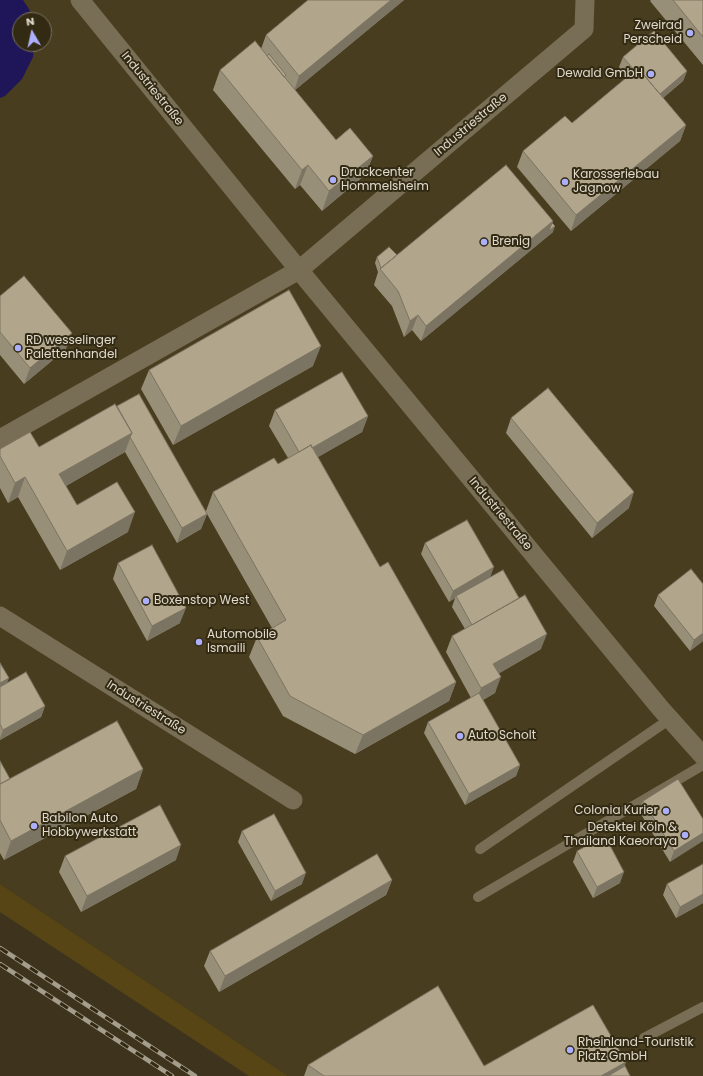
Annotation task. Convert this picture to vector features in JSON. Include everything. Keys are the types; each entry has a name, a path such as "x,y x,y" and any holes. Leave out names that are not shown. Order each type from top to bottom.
{"street":[{"name":"Industriestraße","path":"80,0 299,270 670,719 703,756"},
{"name":"Industriestraße","path":"0,439 299,270 584,30 584,0"},
{"name":"Industriestraße","path":"0,616 293,800"}],"lane":[{"path":"480,849 670,719"},
{"path":"478,897 703,765"},
{"path":"644,1038 703,1007"}],"shaded area":[{"path":"0,0 703,0 703,1076 288,1076 0,884"},
{"path":"0,0 23,0 30,12 12,12 12,52 33,52 33,57 22,79 5,96 0,98"},
{"path":"0,884 288,1076 249,1076 0,912"}],"building":[{"path":"308,0 391,0 299,76 266,35"},
{"path":"673,0 703,0 703,37"},
{"name":"Dewald GmbH","path":"654,31 687,71 660,94 638,68 635,71 623,57"},
{"path":"255,41 336,140 350,128 373,156 329,191 308,165 302,170 220,70"},
{"path":"269,54 286,75 284,77 267,56"},
{"path":"638,68 686,125 576,215 523,151 565,116 572,123"},
{"path":"506,165 553,221 426,326 418,315 410,321 398,291 380,269"},
{"path":"552,223 555,226 549,231"},
{"path":"389,247 397,255 381,268 377,257"},
{"path":"24,276 72,333 30,368 0,332 0,296"},
{"path":"289,290 321,346 181,426 149,370"},
{"path":"342,372 368,416 312,448 311,445 299,452 275,410"},
{"path":"548,388 634,492 597,523 511,418"},
{"path":"139,394 207,514 182,528 130,437 132,433 117,406"},
{"path":"115,404 132,433 59,474 77,505 117,482 135,512 67,551 25,477 15,483 0,456 0,449 30,432 39,447"},
{"path":"311,445 380,567 388,562 456,682 363,735 290,696 257,637 286,620 213,492 274,458 278,464"},
{"path":"467,520 494,567 453,591 425,543"},
{"path":"152,545 186,608 152,626 118,563"},
{"path":"691,569 703,584 703,633 694,640 658,595"},
{"path":"503,570 519,598 472,625 456,596"},
{"path":"525,595 547,634 493,664 501,677 481,688 452,636"},
{"path":"0,663 9,678 0,683"},
{"path":"26,672 45,706 3,730 0,724 0,687"},
{"path":"479,693 520,765 469,794 428,722"},
{"name":"Babilon Auto Hobbywerkstatt","path":"117,721 143,769 11,841 0,820 0,784"},
{"path":"0,761 10,779 0,784"},
{"path":"678,779 703,819 703,833 674,851 643,801"},
{"path":"160,805 181,845 87,896 65,856"},
{"path":"274,814 306,873 275,891 242,831"},
{"path":"605,836 624,872 597,887 577,851"},
{"path":"377,854 392,880 225,976 210,951"},
{"path":"703,864 703,894 680,907 667,884"},
{"path":"438,986 484,1066 593,1005 626,1062 601,1076 324,1076 308,1065"},
{"path":"625,1066 630,1076 608,1076"}],"railway":[{"path":"0,948 195,1076"},
{"path":"0,964 172,1076"}],"place":[{"name":"Zweirad Perscheid","path":"690,33"},
{"name":"Dewald GmbH","path":"651,74"},
{"name":"Druckcenter Hommelsheim","path":"333,180"},
{"name":"Karosseriebau Jagnow","path":"565,182"},
{"name":"Brenig","path":"484,242"},
{"name":"RD wesselinger Palettenhandel","path":"18,348"},
{"name":"Boxenstop West","path":"146,601"},
{"name":"Automobile Ismaili","path":"199,642"},
{"name":"Auto Scholt","path":"460,736"},
{"name":"Colonia Kurier","path":"666,811"},
{"name":"Babilon Auto Hobbywerkstatt","path":"34,826"},
{"name":"Detektei Köln & Thailand Kaeoraya","path":"685,835"},
{"name":"Rheinland-Touristik Platz GmbH","path":"570,1050"}]}
